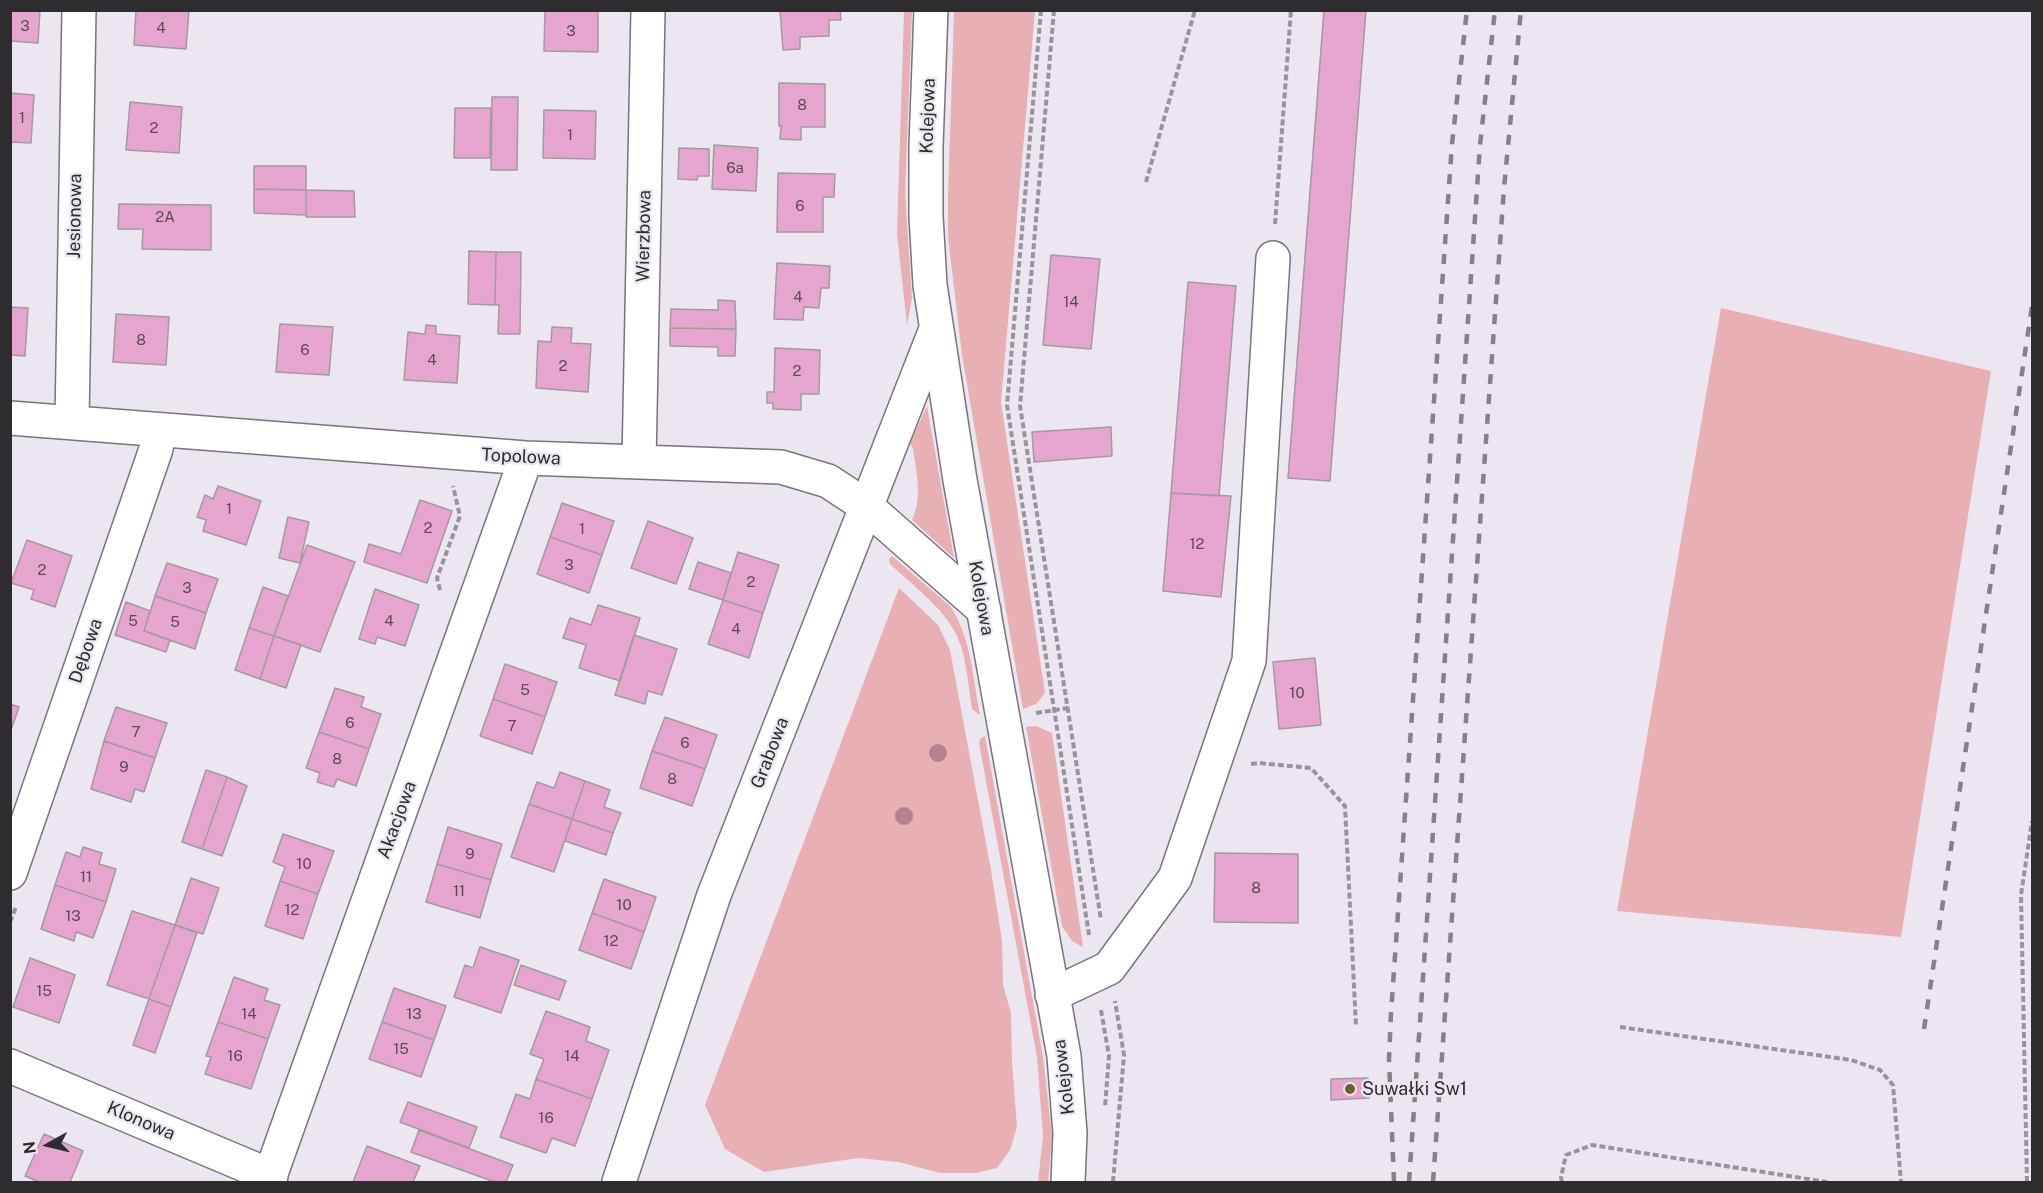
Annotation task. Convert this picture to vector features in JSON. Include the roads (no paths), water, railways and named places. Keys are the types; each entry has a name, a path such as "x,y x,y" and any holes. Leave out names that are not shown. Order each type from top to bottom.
{"street":[{"name":"Jesionowa","path":"72,422 79,10"},
{"name":"Wierzbowa","path":"639,462 648,10"},
{"name":"Kolejowa","path":"931,10 926,146 926,216 930,285 960,480 1064,1056 1070,1133 1068,1182"},
{"path":"1052,995 1102,971 1175,878 1249,661 1273,258"},
{"name":"Grabowa","path":"619,1182 714,895 936,329"},
{"name":"Topolowa","path":"10,418 526,458 781,467 828,481 866,507 984,610"},
{"name":"Dębowa","path":"14,887 156,449 159,430"},
{"name":"Akacjowa","path":"269,1179 526,458"},
{"name":"Klonowa","path":"10,1066 269,1179"}],"railway":[{"path":"1394,1182 1389,1059 1391,1013 1452,144 1467,10"},
{"path":"1409,1182 1480,145 1495,10"},
{"path":"1433,1182 1504,188 1521,10"},
{"path":"1924,1029 2032,306"}],"place":[{"name":"Suwałki Sw1","path":"1350,1089"}]}
